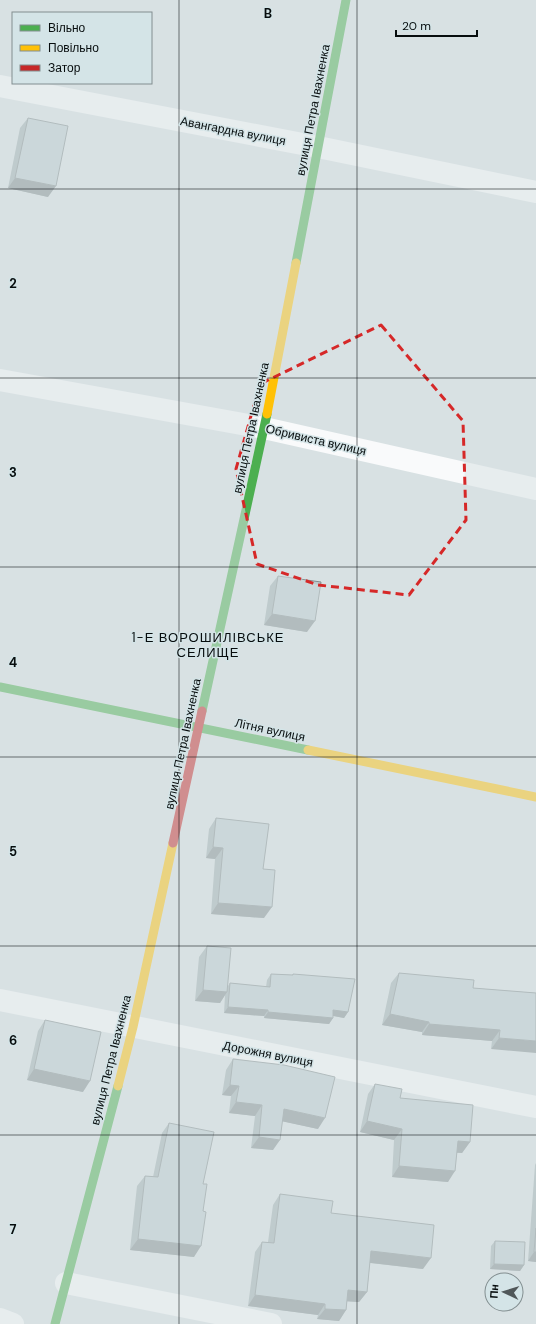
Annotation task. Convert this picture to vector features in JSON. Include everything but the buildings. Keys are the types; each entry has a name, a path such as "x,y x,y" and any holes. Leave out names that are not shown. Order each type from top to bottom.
{"street":[{"name":"вулиця Петра Івахненка","path":"55,1324 133,1027 199,728 264,428 346,0"},
{"name":"Авангардна вулиця","path":"0,86 318,147 536,192"},
{"name":"Обривиста вулиця","path":"0,380 264,428 536,489"},
{"name":"Літня вулиця","path":"0,687 536,796"},
{"name":"Дорожня вулиця","path":"0,1000 536,1107"},
{"path":"66,1283 271,1324"},
{"path":"0,1319 13,1324"}],"highlighted area":[{"path":"381,325 463,421 466,520 409,595 318,585 257,564 236,469 260,384"}],"traffic: fast":[{"path":"296,263 346,0"},
{"path":"202,711 267,414"},
{"path":"0,687 308,750"},
{"path":"55,1324 118,1086"}],"traffic: slow":[{"path":"267,414 296,263"},
{"path":"308,750 536,797"},
{"path":"118,1086 133,1027 173,843"}],"traffic: jam":[{"path":"173,843 202,711"}],"district":[{"name":"1-Е ВОРОШИЛІВСЬКЕ СЕЛИЩЕ","path":"208,644"}]}
